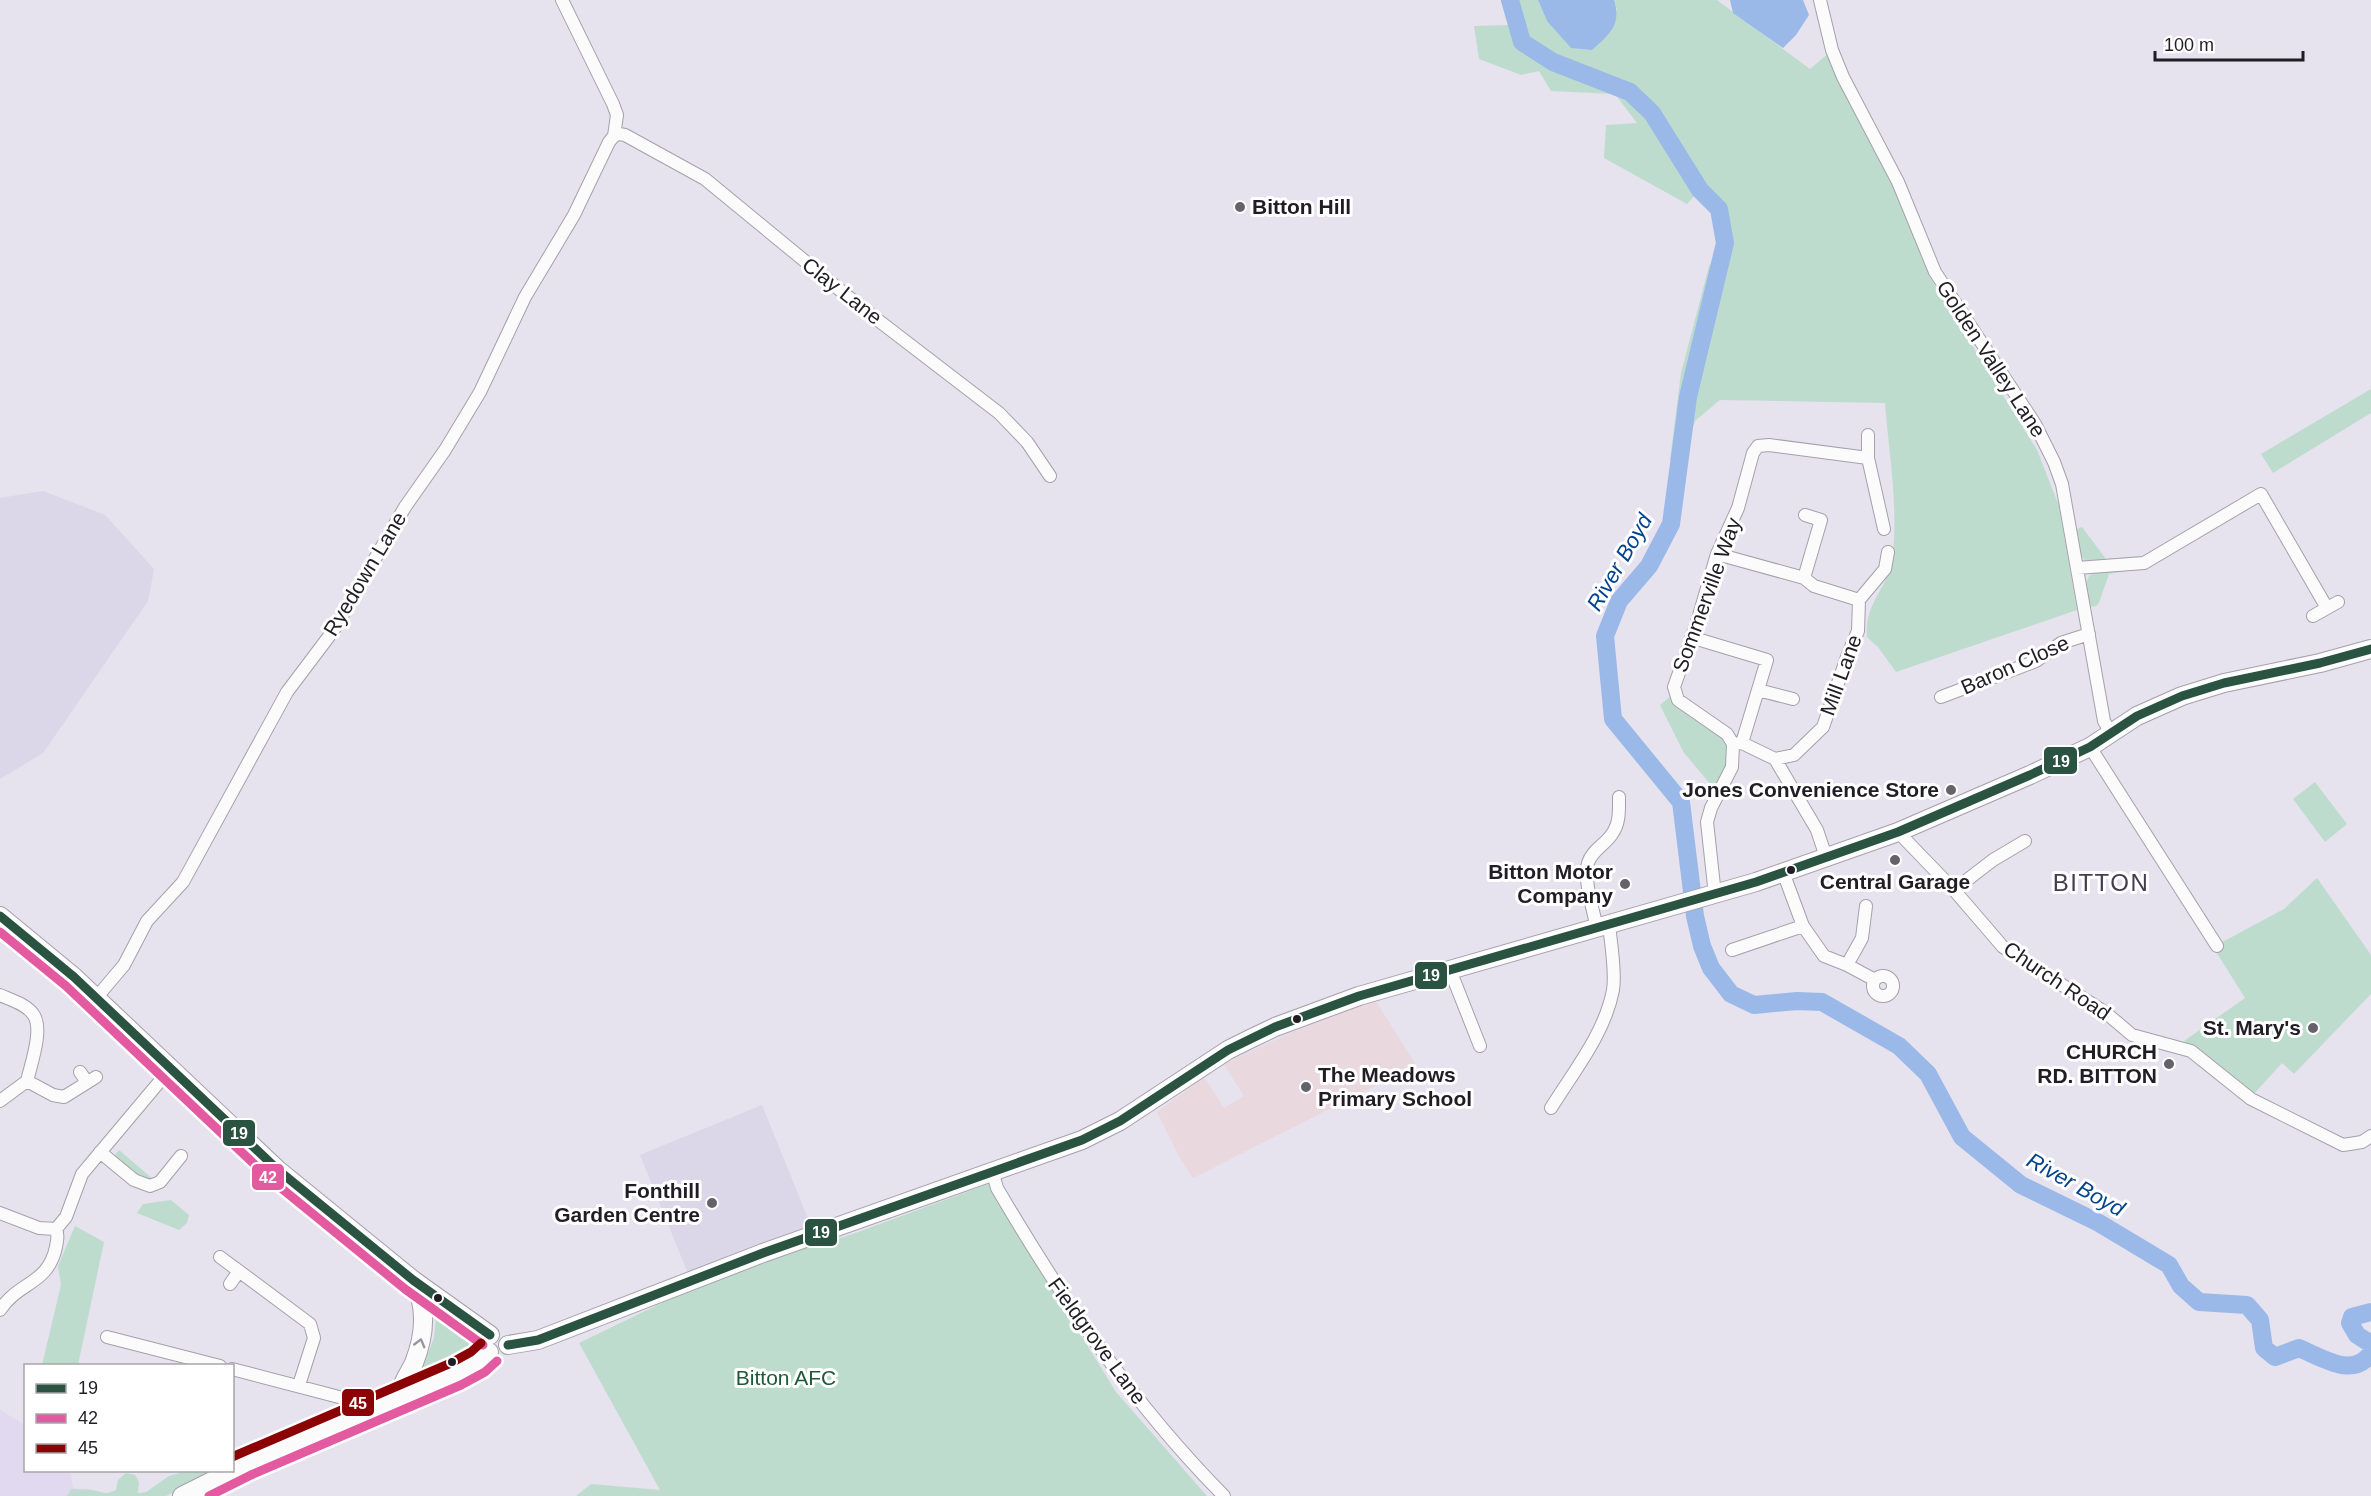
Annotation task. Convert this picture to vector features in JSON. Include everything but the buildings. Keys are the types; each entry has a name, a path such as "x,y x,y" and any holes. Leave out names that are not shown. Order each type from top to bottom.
{"main road":[{"path":"234,1470 369,1413 469,1367 501,1334 507,1340 508,1346 538,1340 757,1255 1082,1140 1120,1121 1228,1050 1275,1027 1359,996 1712,896 1784,872 1898,832 2090,747 2137,716 2182,696 2224,683 2320,663 2369,650"},
{"path":"0,916 74,977 278,1170 490,1344"},
{"path":"402,1398 402,1386 416,1356 424,1320 423,1305 412,1280"},
{"path":"182,1496 230,1472"}],"street":[{"path":"562,0 613,104 617,115 614,136"},
{"name":"Golden Valley Lane","path":"1820,0 1832,50 1843,77 1899,182 1935,273 2035,424 2054,462 2062,484 2103,721 2111,734"},
{"name":"Clay Lane","path":"614,136 625,135 705,179 857,304 999,413 1027,442 1050,476"},
{"name":"Ryedown Lane","path":"96,998 124,964 147,921 183,882 287,692 333,631 405,507 445,450 480,392 525,297 574,215 614,136"},
{"path":"1868,435 1868,458 1884,529"},
{"name":"Sommerville Way","path":"1737,743 1678,700 1674,687 1698,620 1717,554 1738,508 1753,453 1758,447 1769,445 1868,458"},
{"path":"2077,568 2144,563 2261,494 2332,605 2313,616"},
{"path":"1804,578 1821,520 1805,515"},
{"path":"1717,554 1804,578 1814,586 1859,600 1885,568 1888,552"},
{"name":"Mill Lane","path":"1775,759 1794,755 1823,727 1858,631 1859,600"},
{"name":"Baron Close","path":"1941,697 2036,661 2061,643 2089,634"},
{"path":"1697,639 1767,660 1737,743 1732,766 1711,808 1707,822 1712,896"},
{"path":"1758,690 1793,699"},
{"path":"1737,743 1775,759 1817,830 1826,857"},
{"path":"2090,747 2217,946"},
{"path":"1551,1108 1606,1014 1613,988 1603,927 1588,880 1588,865 1593,853 1613,833 1618,819 1619,797"},
{"name":"Church Road","path":"1898,832 1954,890 2003,947 2106,1013 2132,1035 2191,1051 2251,1100 2343,1145 2362,1142 2371,1136"},
{"path":"1954,890 1993,860 2025,841"},
{"path":"1784,872 1803,926 1824,956 1875,980"},
{"path":"1847,965 1862,938 1866,906"},
{"path":"1732,950 1803,926"},
{"path":"1450,970 1479,1046"},
{"path":"0,995 32,1013 36,1020 38,1033 27,1081 0,1101"},
{"path":"0,1213 39,1228 56,1228 66,1217 82,1174 171,1068"},
{"path":"27,1081 58,1097 72,1093 88,1077"},
{"path":"100,1152 134,1180 150,1186 160,1182 181,1156"},
{"name":"Fieldgrove Lane","path":"992,1170 997,1188 1069,1307 1128,1388 1224,1496"},
{"path":"0,1310 10,1297 38,1279 48,1269 54,1255 58,1235 56,1228"},
{"path":"220,1257 310,1324 314,1331 314,1338 299,1385"},
{"path":"230,1284 239,1271"},
{"path":"107,1337 216,1364"},
{"path":"234,1369 358,1402 369,1413"}],"shaded area":[{"path":"43,491 105,515 154,569 148,601 43,753 0,779 0,498"},
{"name":"The Meadows Primary School","path":"1375,1000 1416,1065 1193,1178 1180,1158 1157,1112 1204,1077 1224,1108 1244,1096 1224,1064 1288,1034"},
{"path":"762,1105 811,1226 689,1276 640,1155"},
{"path":"0,1410 24,1424 24,1472 70,1472 73,1488 93,1490 102,1496 0,1496"}],"green space":[{"path":"1502,0 1538,0 1547,21 1617,10 1614,0 1717,0 1810,69 1830,52 1893,183 1929,276 2037,450 2059,506 2077,610 1896,672 1878,647 1867,637 1869,615 1890,570 1894,541 1893,482 1885,403 1720,400 1696,420 1677,461 1670,460 1681,373 1709,266 1725,243 1719,209 1700,190 1687,204 1604,158 1606,125 1637,123 1615,94 1551,91 1539,71 1521,75 1479,59 1474,26 1509,25"},
{"path":"2371,389 2371,413 2273,473 2261,454"},
{"path":"2082,527 2106,559 2140,556 2142,559 2086,562 2081,555 2077,529"},
{"path":"2126,569 2126,571 2109,574 2099,603 2090,607 2086,583 2089,576 2094,573"},
{"path":"1673,694 1738,736 1740,750 1718,793 1684,753 1660,705"},
{"path":"2315,782 2347,824 2325,842 2293,799"},
{"path":"2317,878 2371,955 2371,994 2294,1074 2282,1063 2253,1095 2184,1041 2245,998 2213,947 2284,909"},
{"path":"119,1150 154,1180 142,1180 117,1159 115,1155"},
{"name":"Bitton AFC","path":"988,1184 1116,1392 1207,1496 576,1496 591,1484 660,1490 579,1343 705,1282 755,1262 850,1235"},
{"path":"171,1200 189,1215 187,1223 179,1230 137,1213 143,1204"},
{"path":"75,1226 104,1242 78,1364 42,1364 61,1285 58,1266"},
{"path":"437,1308 471,1333 475,1341 472,1349 466,1354 460,1352 451,1356 452,1359 419,1382 417,1380 434,1338"},
{"path":"183,1472 215,1472 166,1496 67,1496 71,1489 112,1492 116,1490 118,1480 126,1473 135,1475 139,1482 138,1493 146,1492 169,1476"}],"water":[{"path":"1538,0 1614,0 1615,23 1609,34 1592,50 1571,48 1547,21"},
{"path":"1730,0 1803,0 1809,15 1796,35 1783,48 1733,13"}],"waterway":[{"name":"River Boyd","path":"1510,0 1522,42 1553,62 1630,92 1652,113 1700,190 1719,209 1725,243 1688,397 1671,524 1649,566 1619,601 1605,636 1613,719 1681,802 1695,916 1702,946 1711,968 1731,994 1754,1005 1797,1001 1822,1002 1899,1046 1928,1074 1962,1137 2021,1185 2099,1223 2169,1265 2181,1286 2199,1302 2247,1305 2260,1320 2264,1348 2275,1357 2299,1348 2337,1364 2356,1365 2364,1361 2371,1353"},
{"name":"River Boyd","path":"2371,1312 2352,1317 2350,1323 2357,1335 2371,1344"}],"transit line":[{"name":"19","path":"508,1345 538,1340 763,1253 1082,1140 1120,1121 1228,1050 1275,1027 1359,996 1756,882 1898,832 2030,775 2090,747 2137,716 2182,696 2224,683 2320,663 2371,649"},
{"name":"19","path":"0,916 74,977 278,1170 413,1280 490,1335"},
{"name":"42","path":"0,932 66,986 270,1179 405,1289 483,1345"},
{"name":"45","path":"234,1456 451,1363 471,1352 481,1343"},
{"name":"42","path":"209,1496 251,1475 461,1385 485,1372 497,1361"}],"place":[{"name":"Bitton Hill","path":"1240,207"},
{"name":"Jones Convenience Store","path":"1951,790"},
{"name":"Central Garage","path":"1895,860"},
{"name":"Bitton Motor Company","path":"1625,884"},
{"name":"St. Mary's","path":"2313,1028"},
{"name":"CHURCH RD. BITTON","path":"2169,1064"},
{"name":"The Meadows Primary School","path":"1306,1087"},
{"name":"Fonthill Garden Centre","path":"712,1203"}],"district":[{"name":"BITTON","path":"2101,883"}]}
